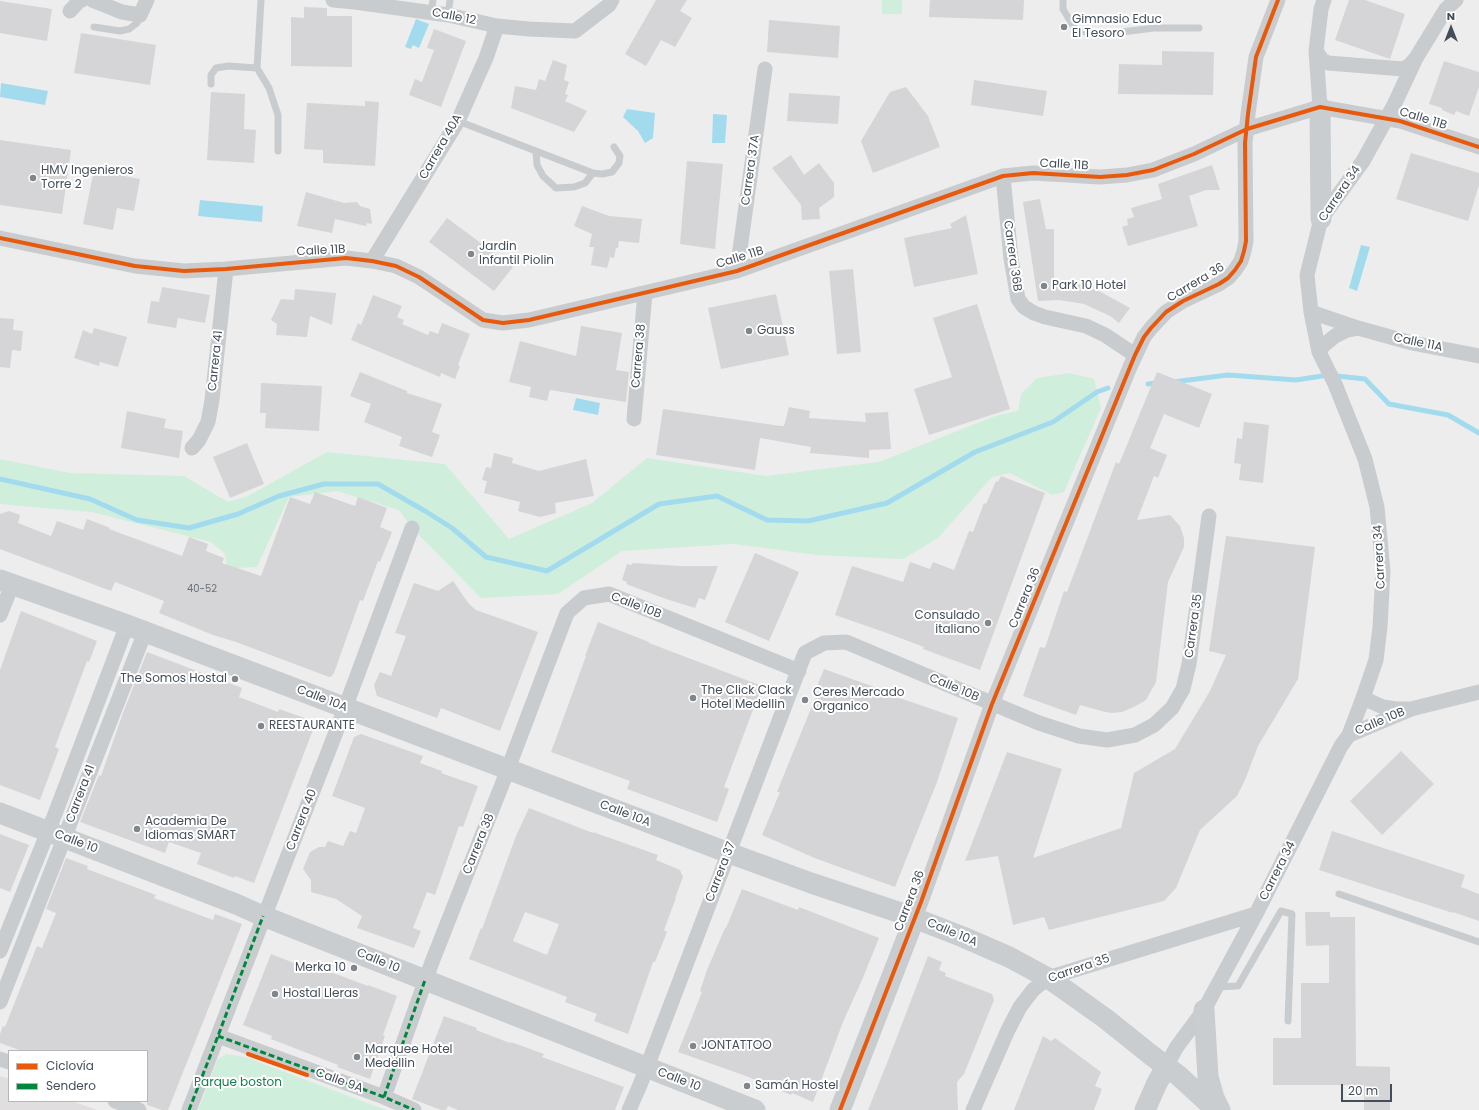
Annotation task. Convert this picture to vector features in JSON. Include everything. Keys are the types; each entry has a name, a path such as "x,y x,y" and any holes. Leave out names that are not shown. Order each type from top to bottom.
{"main road":[{"path":"1320,107 1321,219"},
{"name":"Calle 10A","path":"6,582 136,628 729,853 915,918 1009,957 1048,978 1106,1018 1179,1076 1216,1110"},
{"name":"Calle 10","path":"0,813 236,904 755,1110"},
{"name":"Carrera 36","path":"840,1110 915,918"},
{"path":"1204,1010 1208,1077 1214,1098 1220,1110"},
{"name":"Carrera 34","path":"1145,1110 1166,1067"}],"street":[{"path":"70,11 79,1 82,0"},
{"path":"92,0 122,12 140,15 147,0"},
{"name":"Calle 12","path":"333,0 432,6 448,15 497,26 575,31 609,5 612,0"},
{"path":"1246,129 1256,57 1278,0"},
{"path":"1320,107 1316,51 1321,9 1324,0"},
{"name":"Carrera 34","path":"1166,1067 1176,1048 1204,1010 1256,914 1338,753 1349,735 1364,698 1376,660 1384,571 1377,507 1366,466 1335,384 1322,358 1311,312 1307,275 1321,219 1363,161 1387,118 1416,58 1446,9 1456,0"},
{"name":"Carrera 40A","path":"372,261 458,121 486,58 497,26"},
{"path":"1316,51 1322,60 1328,64 1403,68 1410,65 1416,58"},
{"name":"Carrera 37A","path":"737,271 765,68"},
{"name":"Calle 11B","path":"0,238 135,266 184,271 226,269 346,258 372,261 396,266 419,277 483,320 503,323 529,320 737,271 1002,176 1033,173 1100,177 1127,175 1153,170 1194,154 1246,129 1320,107 1400,121 1479,147"},
{"name":"Carrera 36","path":"915,918 992,704 1135,355 1147,332 1166,312 1195,294 1223,281 1235,270 1241,261 1246,241 1246,129"},
{"name":"Carrera 36B","path":"1002,176 1011,259 1018,299 1024,307 1034,313 1045,317 1086,326 1104,335 1135,355"},
{"name":"Carrera 41","path":"192,448 199,440 209,417 226,269"},
{"name":"Carrera 38","path":"634,418 645,293"},
{"name":"Calle 11A","path":"1311,312 1358,328 1412,343 1479,356"},
{"path":"1322,358 1324,345 1335,336 1347,330 1358,328"},
{"name":"Carrera 35","path":"1154,725 1172,708 1183,689 1189,664 1209,516"},
{"name":"Carrera 40","path":"188,1110 345,708 412,528"},
{"path":"0,615 6,582"},
{"name":"Calle 10B","path":"584,598 609,594 798,671"},
{"name":"Carrera 38","path":"384,1097 425,980 508,770 567,613 584,598"},
{"name":"Carrera 41","path":"0,1002 56,834 136,628"},
{"name":"Calle 10B","path":"824,643 846,642 1039,723 1079,736 1107,740 1135,735 1154,725"},
{"name":"Carrera 37","path":"629,1110 647,1068 805,653 824,643"},
{"name":"Calle 10B","path":"1364,698 1384,707 1396,709 1411,708 1479,692"},
{"name":"Calle 10B","path":"1349,735 1411,708"},
{"name":"Carrera 41","path":"0,951 56,834"},
{"name":"Carrera 35","path":"973,1110 1017,1013 1033,990 1048,978 1256,914"},
{"name":"Calle 9A","path":"218,1036 384,1097 414,1110"},
{"path":"118,1102 139,1110"}],"lane":[{"path":"261,0 257,68 269,88 278,115 278,151"},
{"path":"448,15 450,0"},
{"path":"1063,0 1062,9 1075,29 1098,35 1154,28 1199,28"},
{"path":"94,27 120,31 129,29 137,23 140,15"},
{"path":"211,84 211,75 216,68 228,66 257,68"},
{"path":"458,121 592,173 602,174 612,172 619,163 620,156 614,146"},
{"path":"536,151 537,165 543,176 556,188 574,187 585,183 592,173"},
{"path":"1339,894 1479,942"},
{"path":"1216,987 1238,986 1282,911 1292,914 1288,1021"}],"shaded area":[{"path":"0,1076 8,1079 8,1102 75,1102 97,1110 0,1110"}],"green space":[{"path":"882,0 902,0 902,14 882,14"},
{"path":"1070,373 1094,379 1101,408 1064,492 1052,495 1010,473 992,477 938,538 903,559 817,555 734,544 622,551 558,594 481,598 412,528 399,510 337,491 289,497 257,567 239,568 232,573 227,569 225,554 211,542 91,512 0,504 0,459 70,473 184,476 228,502 248,496 327,452 445,464 509,539 592,503 647,458 766,476 879,462 995,416 1018,411 1021,394 1037,378"},
{"name":"Parque boston","path":"227,1054 245,1057 386,1110 198,1110 217,1060"}],"water":[{"path":"416,19 429,24 419,48 413,45 411,49 405,47"},
{"path":"1,83 48,91 45,105 0,97"},
{"path":"627,109 655,113 653,138 645,143 638,131 623,117"},
{"path":"713,114 727,115 725,143 712,143"},
{"path":"200,200 263,206 262,222 198,216"},
{"path":"1361,245 1370,247 1357,291 1349,288"},
{"path":"576,398 600,403 598,415 573,410"}],"building":[{"path":"656,0 687,0 680,11 692,18 675,47 661,40 646,66 625,54"},
{"path":"930,0 1024,0 1023,20 929,17"},
{"path":"1349,0 1365,0 1405,14 1390,59 1335,40"},
{"path":"0,1 52,9 47,41 0,33"},
{"path":"304,7 327,8 327,16 352,16 352,67 291,66 291,17 304,18"},
{"path":"769,20 840,26 838,58 767,52"},
{"path":"434,29 466,41 441,107 409,95 415,79 422,82 434,50 427,48"},
{"path":"81,33 156,45 150,85 74,73"},
{"path":"1162,51 1214,52 1213,95 1118,94 1119,64 1162,65"},
{"path":"553,60 567,65 564,80 569,82 565,94 568,95 565,101 587,111 574,132 511,108 515,86 536,90 539,79 545,81"},
{"path":"1444,61 1479,72 1479,87 1469,116 1456,111 1454,115 1442,110 1442,108 1429,104"},
{"path":"974,80 1047,91 1043,116 971,105"},
{"path":"906,87 928,116 940,147 873,173 861,141 890,92"},
{"path":"211,92 245,94 244,129 256,130 254,163 207,160"},
{"path":"789,93 840,96 838,124 787,121"},
{"path":"365,101 379,102 375,166 323,163 323,150 304,149 307,103 365,106"},
{"name":"HMV Ingenieros Torre 2","path":"0,140 71,150 62,214 0,205"},
{"path":"1411,153 1479,173 1479,185 1468,221 1396,199"},
{"path":"791,155 804,175 819,163 834,183 834,197 819,208 820,219 802,220 801,205 772,168"},
{"path":"687,161 723,164 715,249 680,244"},
{"path":"1212,165 1220,190 1206,190 1189,196 1198,226 1128,246 1122,227 1128,225 1127,219 1134,217 1131,208 1162,199 1158,184"},
{"path":"94,170 140,179 134,211 117,208 113,230 83,224"},
{"path":"306,192 344,203 357,202 360,206 370,209 372,224 367,223 366,226 335,219 332,233 297,226"},
{"path":"1040,199 1046,229 1054,229 1054,281 1082,285 1099,291 1130,308 1119,323 1110,316 1084,304 1059,300 1038,301 1023,202"},
{"path":"582,206 609,216 642,219 639,243 619,241 614,258 610,257 607,268 591,265 594,247 589,247 592,234 574,226"},
{"path":"966,215 978,274 914,287 904,238 952,228 950,224"},
{"path":"447,218 513,267 494,291 429,242"},
{"path":"853,269 861,352 837,354 829,271"},
{"path":"162,287 210,295 205,323 178,318 176,328 147,323 151,301 159,302"},
{"path":"295,289 336,293 332,325 310,316 307,337 276,335 277,324 271,320 281,299 294,300"},
{"name":"Gauss","path":"776,294 789,355 721,369 708,308"},
{"path":"373,295 402,306 397,317 404,320 402,324 428,335 430,331 438,334 442,323 470,334 458,365 460,366 455,379 441,373 440,377 351,340 358,323 361,325"},
{"path":"977,304 1010,409 929,435 914,389 952,377 933,318"},
{"path":"0,318 14,319 13,330 23,331 21,351 12,350 10,368 0,367"},
{"path":"581,326 622,333 616,370 629,372 626,402 550,390 547,401 529,397 531,387 509,382 520,341 576,356"},
{"path":"94,328 127,337 118,367 100,362 99,366 74,358 83,330 92,334"},
{"path":"360,372 407,391 407,393 442,404 432,432 440,435 432,457 399,446 402,437 364,422 371,404 350,396"},
{"path":"1157,372 1212,394 1199,428 1164,414 1150,448 1167,455 1158,478 1154,476 1137,520 1170,515 1180,526 1184,538 1184,547 1168,582 1156,682 1146,700 1122,712 1105,712 1080,705 1076,715 1023,696 1040,647 1045,648 1064,591 1067,592 1116,462 1119,464"},
{"path":"261,383 322,386 319,431 265,428 266,413 260,413"},
{"path":"789,407 810,411 809,418 866,422 865,413 888,412 891,449 869,450 869,458 810,453 811,447 760,438 755,470 656,455 663,409 784,426"},
{"path":"127,411 166,419 164,428 183,431 179,458 121,448"},
{"path":"1244,422 1269,425 1263,483 1239,480 1241,464 1234,463 1237,438 1242,439"},
{"path":"247,443 264,484 230,498 213,457"},
{"path":"494,453 513,458 512,463 539,471 586,459 594,496 555,503 556,513 540,517 518,511 520,502 484,493 487,481 482,480 486,467 491,468"},
{"path":"1001,476 1045,493 980,670 923,649 924,647 835,615 852,566 903,582 910,562 930,569 933,562 954,570 969,531 973,532 984,503 986,504 996,481 998,482"},
{"path":"315,492 355,506 358,497 387,508 380,527 392,532 380,562 378,561 363,601 360,600 334,673 329,677 236,642 213,635 159,613 164,601 115,582 111,591 0,549 0,514 9,511 20,515 18,523 51,536 57,521 83,530 87,519 110,528 109,529 182,556 189,537 208,544 206,551 224,558 222,563 261,576 290,497 310,504"},
{"path":"1226,536 1315,547 1298,679 1258,746 1237,796 1200,830 1176,888 1164,901 1049,930 1044,917 1013,925 998,856 965,861 1007,752 1062,769 1033,858 1121,828 1134,773 1175,749 1210,691 1226,655 1209,651"},
{"path":"755,553 799,572 769,641 725,622"},
{"path":"633,563 681,566 718,566 705,600 699,598 695,608 626,584 627,582 622,580 627,564 631,565"},
{"path":"453,581 469,604 476,610 538,632 500,731 441,708 437,718 377,696 374,685 380,672 391,676 406,636 395,633 414,583 438,591"},
{"path":"21,611 97,641 89,662 87,661 55,747 59,749 40,800 0,785 0,670"},
{"path":"598,622 762,686 724,787 729,789 717,822 627,789 630,781 551,752"},
{"path":"147,652 242,688 239,697 278,712 279,709 316,722 254,883 235,876 234,878 197,864 201,853 169,842 165,853 80,822 99,775 101,776 123,713"},
{"path":"824,669 880,689 879,691 958,718 937,782 895,887 817,859 762,835 780,792 777,792 819,689 816,689"},
{"path":"361,734 423,756 420,763 442,771 441,773 478,786 463,827 459,826 435,895 427,892 413,928 421,931 414,948 357,928 362,916 336,899 311,892 311,880 303,869 310,852 319,847 325,847 328,841 343,846 350,831 356,833 365,808 332,796 354,737"},
{"path":"1401,751 1434,784 1382,835 1350,801"},
{"path":"529,808 593,833 658,855 656,860 680,870 683,877 664,930 667,932 655,962 653,962 628,1034 594,1021 597,1014 565,1002 567,997 469,959 481,928 482,929 516,836","holes":["525,912 559,924 547,955 513,941"]},
{"path":"1332,831 1465,875 1461,887 1479,894 1479,921 1319,870"},
{"path":"0,834 29,845 10,892 0,888"},
{"path":"66,858 88,866 87,869 156,895 154,898 213,920 215,914 242,924 168,1110 162,1110 147,1105 148,1050 19,1050 0,1043 0,1034 3,1026 5,1027 37,946 42,948 56,913 46,909"},
{"path":"742,889 798,910 799,907 879,938 843,1022 813,1102 678,1052 702,992 700,991 707,970"},
{"path":"1305,912 1330,912 1330,917 1355,917 1356,1066 1390,1067 1390,1110 1364,1110 1364,1085 1273,1085 1273,1038 1301,1038 1301,983 1329,983 1329,945 1306,946"},
{"path":"271,954 299,965 301,961 397,996 383,1035 385,1036 370,1079 337,1067 338,1065 271,1039 272,1036 243,1025"},
{"path":"928,956 942,962 939,970 946,973 945,976 992,994 994,1000 964,1074 957,1082 958,1110 868,1110 887,1063"},
{"path":"444,1016 477,1028 476,1030 510,1043 511,1042 544,1054 542,1057 624,1087 615,1110 458,1110 448,1106 446,1110 441,1110 412,1099"},
{"path":"1043,1036 1051,1041 1055,1038 1101,1072 1095,1086 1102,1089 1094,1110 1014,1110"}],"waterway":[{"path":"1173,382 1228,375 1296,380 1328,375 1365,379 1389,404 1448,415 1479,433"},
{"path":"1148,384 1157,383"},
{"path":"0,479 90,499 137,520 189,528 238,514 279,496 324,484 378,484 452,528 486,557 547,571 659,504 717,496 767,520 808,521 887,503 975,452 1053,422 1097,392 1108,388"}],"marked path":[{"path":"189,1110 263,916"},
{"path":"384,1097 425,980"},
{"path":"218,1036 384,1097 414,1110"}],"cycle path":[{"path":"840,1110 921,902 992,704 1135,355 1144,337 1166,312 1183,301 1219,284 1228,278 1241,261 1246,241 1245,143 1256,57 1278,0"},
{"path":"0,238 135,266 184,271 226,269 346,258 372,261 396,266 419,277 483,320 503,323 529,320 737,271 1003,176 1033,173 1100,177 1127,175 1153,170 1194,154 1247,129 1320,107 1400,121 1479,147"},
{"path":"248,1054 307,1075"}],"place":[{"name":"Gimnasio Educ El Tesoro","path":"1064,27"},
{"name":"HMV Ingenieros Torre 2","path":"33,178"},
{"name":"Jardin Infantil Piolin","path":"471,254"},
{"name":"Park 10 Hotel","path":"1044,286"},
{"name":"Gauss","path":"749,331"},
{"name":"Consulado italiano","path":"988,623"},
{"name":"The Somos Hostal","path":"235,679"},
{"name":"The Click Clack Hotel Medellin","path":"693,698"},
{"name":"Ceres Mercado Organico","path":"805,700"},
{"name":"REESTAURANTE","path":"261,726"},
{"name":"Academia De Idiomas SMART","path":"137,829"},
{"name":"Merka 10","path":"354,968"},
{"name":"Hostal Lleras","path":"275,994"},
{"name":"JONTATTOO","path":"693,1046"},
{"name":"Marquee Hotel Medellin","path":"357,1057"},
{"name":"Samán Hostel","path":"747,1086"}]}
